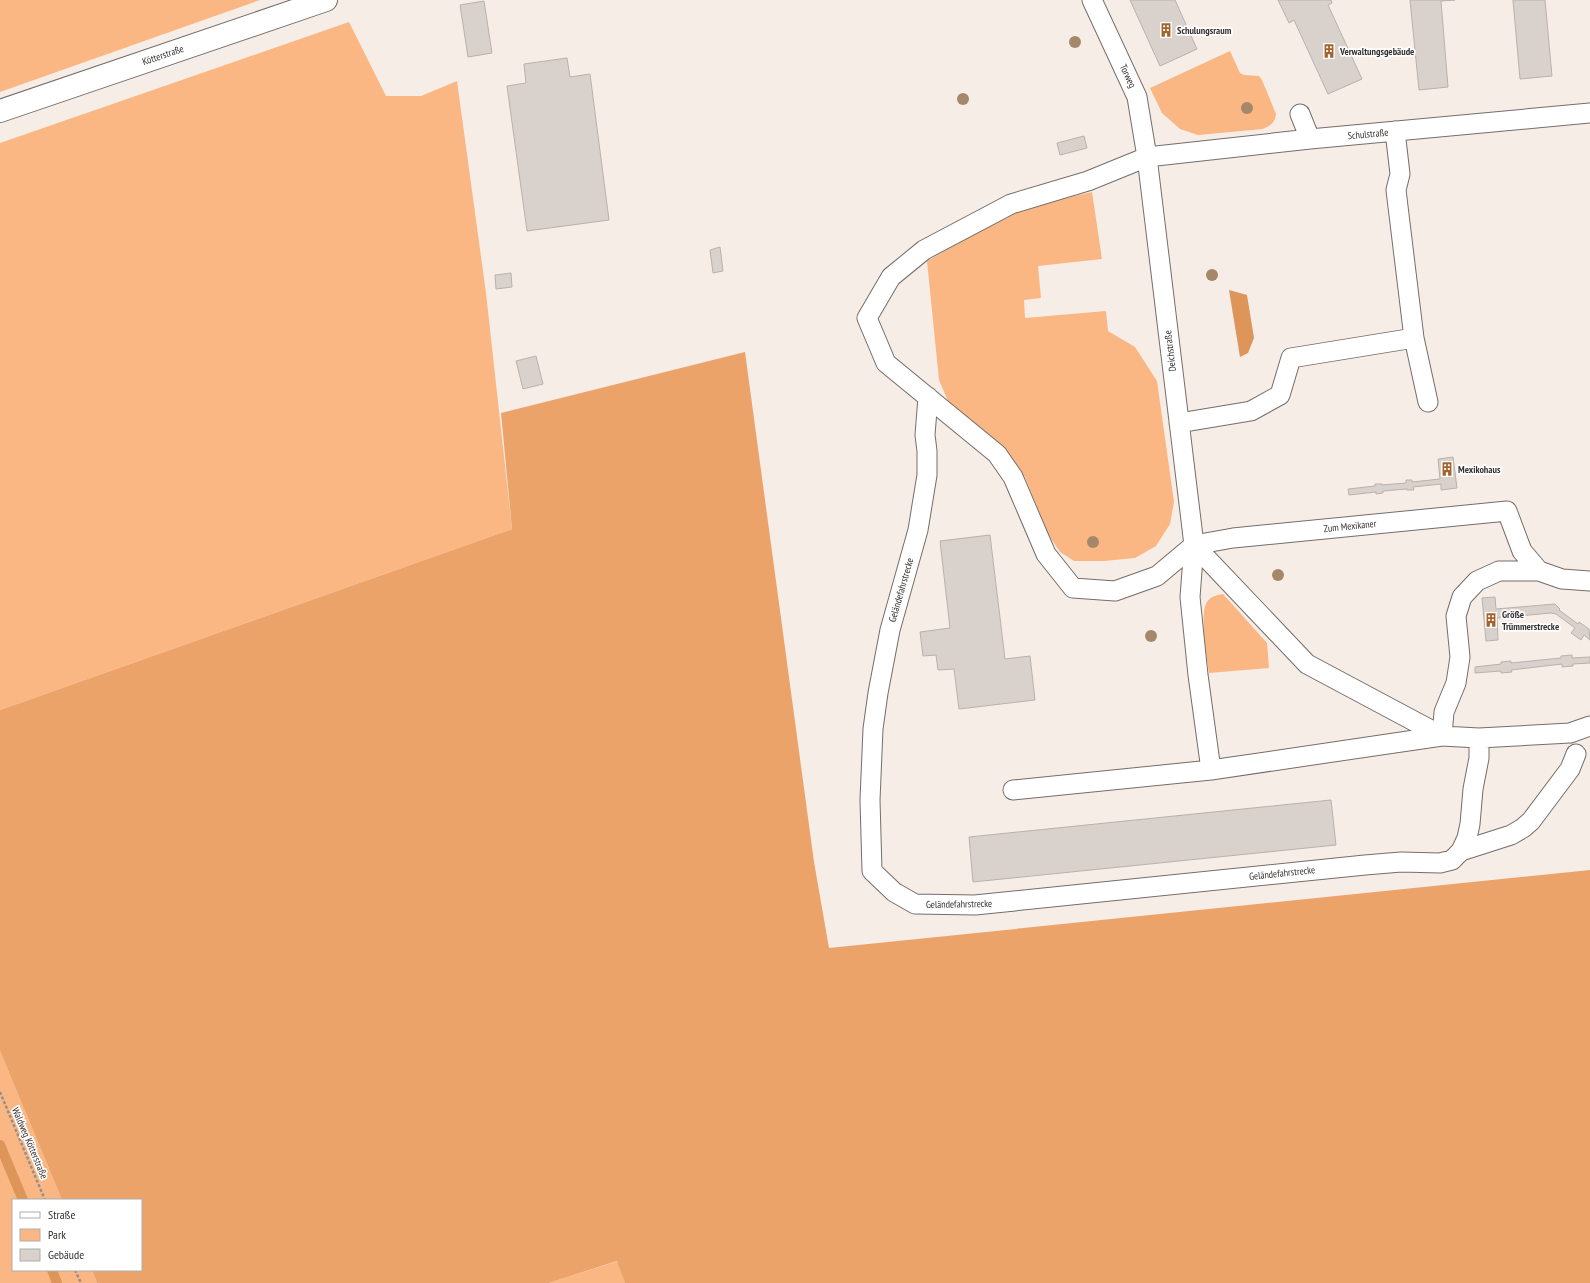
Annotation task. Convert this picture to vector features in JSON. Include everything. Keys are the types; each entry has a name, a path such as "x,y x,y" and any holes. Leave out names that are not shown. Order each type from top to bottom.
{"street":[{"name":"Kötterstraße","path":"0,110 326,0"}],"lane":[{"name":"Torweg","path":"1092,0 1138,97 1147,157"},
{"name":"Schulstraße","path":"928,397 886,363 868,318 891,277 924,250 1011,204 1088,181 1147,157 1310,139 1590,113"},
{"path":"1300,114 1310,139"},
{"path":"1395,131 1400,174 1396,190 1414,338 1428,402"},
{"name":"Deichstraße","path":"1147,157 1194,545 1190,597 1198,675 1211,770"},
{"path":"1179,423 1251,411 1280,395 1291,358 1414,338"},
{"path":"928,397 997,454 1013,477 1046,554 1073,588 1115,591 1157,576 1194,545 1306,664 1442,736"},
{"name":"Geländefahrstrecke","path":"928,397 925,435 927,475 918,530 890,630 878,693 873,729 870,800 872,871 894,892 915,904 975,906 1365,865 1400,862 1440,863 1452,860 1461,851 1511,835 1523,828 1531,821 1570,769 1583,755"},
{"name":"Zum Mexikaner","path":"1194,545 1233,538 1507,510 1522,551 1539,571"},
{"path":"1442,736 1444,712 1456,683 1460,657 1456,616 1462,597 1477,581 1499,571 1539,571 1562,579 1590,581"},
{"path":"1013,790 1211,770 1442,736 1479,738 1570,733 1590,726"},
{"path":"1570,733 1583,755"},
{"path":"1461,851 1467,838 1470,824 1473,789 1479,758 1479,738"}],"path":[{"name":"Waldweg Kötterstraße","path":"0,1092 46,1199"},
{"path":"75,1271 80,1283"}],"green space":[{"path":"0,0 260,0 0,92"},
{"path":"349,22 386,96 421,96 457,81 486,293 512,529 0,710 0,143"},
{"path":"1230,51 1240,73 1244,75 1259,76 1262,80 1276,114 1274,122 1263,129 1198,135 1180,129 1162,113 1150,88"},
{"path":"1092,192 1102,259 1038,266 1041,298 1024,300 1025,318 1106,311 1108,331 1135,347 1157,381 1174,502 1170,524 1156,546 1135,558 1104,561 1074,561 1060,552 1048,534 1025,477 1005,449 948,401 939,380 927,261 1016,210"},
{"path":"1223,594 1267,643 1269,668 1209,673 1204,636 1205,608 1210,598"},
{"path":"0,1051 62,1199 12,1199 12,1271 92,1271 97,1283 0,1283"},
{"path":"618,1261 625,1283 549,1283"}],"shaded area":[{"path":"1229,290 1247,295 1254,338 1248,353 1240,357"},
{"path":"745,352 814,862 829,948 1590,870 1590,1283 625,1283 617,1261 549,1283 97,1283 92,1271 142,1271 142,1199 62,1199 0,1051 0,710 512,529 501,413"}],"building":[{"name":"Schulungsraum","path":"1130,0 1175,0 1197,49 1160,66"},
{"name":"Verwaltungsgebäude","path":"1278,0 1331,0 1332,3 1328,5 1362,79 1328,94 1294,20 1289,23"},
{"path":"1410,0 1455,0 1441,1 1448,87 1419,90"},
{"path":"1513,0 1545,0 1552,76 1520,79"},
{"path":"484,1 492,53 468,57 460,5"},
{"path":"567,58 570,77 590,74 609,220 527,231 507,86 526,83 524,64"},
{"path":"1084,136 1087,148 1060,155 1057,143"},
{"path":"720,247 723,271 713,273 710,250"},
{"path":"511,273 512,287 496,289 495,275"},
{"path":"536,356 543,384 523,389 516,361"},
{"name":"Mexikohaus","path":"1453,457 1457,488 1441,490 1441,484 1413,487 1414,490 1407,489 1383,491 1383,493 1376,494 1376,492 1349,495 1348,489 1375,486 1375,484 1382,485 1406,483 1406,480 1412,480 1412,482 1440,479 1438,459"},
{"path":"990,535 1005,659 1030,656 1035,700 959,709 954,669 938,670 936,655 923,656 920,632 950,628 940,541"},
{"name":"Größe Trümmerstrecke","path":"1495,597 1496,609 1555,604 1560,609 1559,610 1578,624 1579,622 1589,629 1590,640 1584,635 1581,640 1571,633 1575,628 1556,614 1551,613 1497,618 1498,640 1486,641 1482,598"},
{"name":"Größe Trümmerstrecke","path":"1572,655 1572,658 1590,657 1590,663 1573,664 1573,666 1562,667 1562,664 1511,670 1512,672 1501,673 1501,671 1475,673 1475,667 1501,664 1501,662 1511,661 1511,663 1561,658 1561,656"},
{"path":"1331,800 1336,845 973,882 969,837"}],"waterway":[{"path":"0,1145 23,1199"},
{"path":"52,1271 57,1283"}],"place":[{"name":"Schulungsraum","path":"1166,30"},
{"name":"Verwaltungsgebäude","path":"1329,51"},
{"name":"Mexikohaus","path":"1447,469"},
{"name":"Größe Trümmerstrecke","path":"1491,620"}]}
